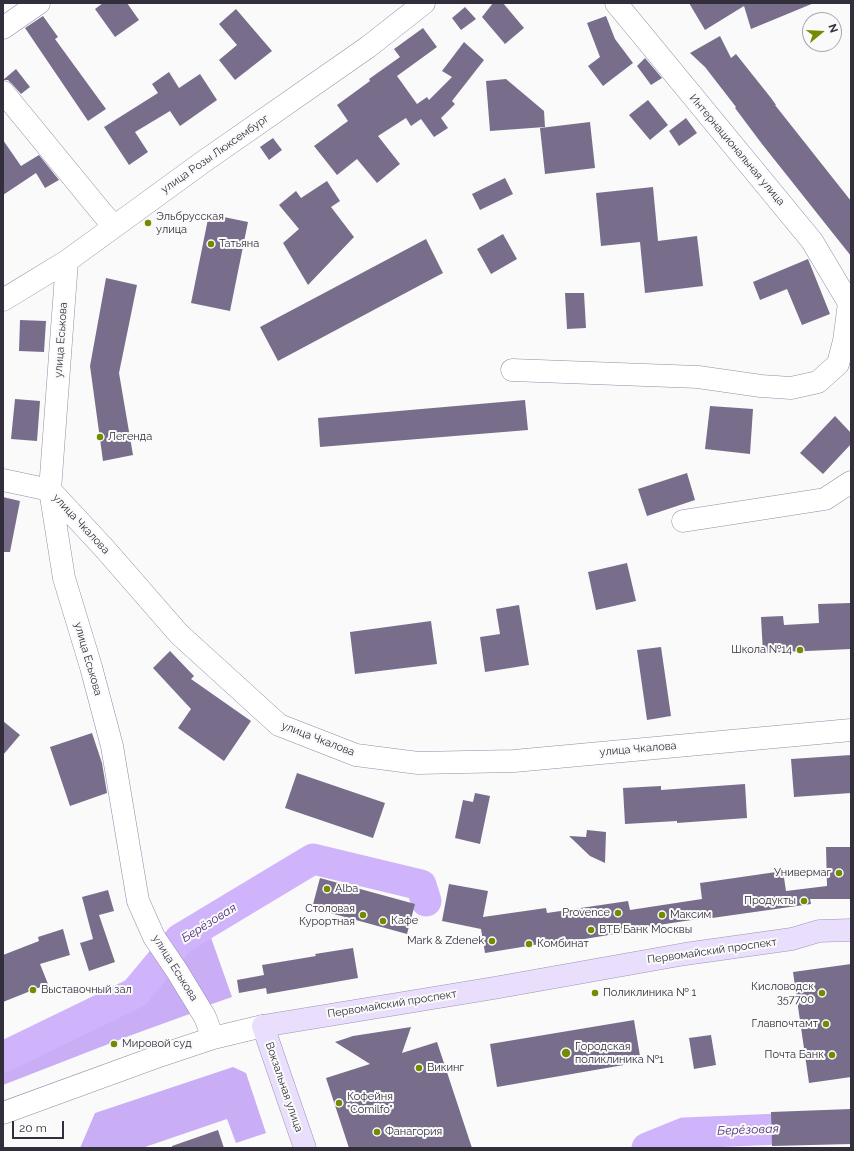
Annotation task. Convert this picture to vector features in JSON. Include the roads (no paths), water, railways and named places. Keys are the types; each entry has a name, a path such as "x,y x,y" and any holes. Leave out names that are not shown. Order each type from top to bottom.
{"main road":[{"name":"Первомайский проспект","path":"263,1026 494,988 670,956 792,939 819,931 851,930"},
{"name":"Первомайский проспект","path":"792,939 820,943 851,942"},
{"name":"Вокзальная улица","path":"263,1026 305,1148"}],"street":[{"path":"3,28 39,3"},
{"name":"улица Розы Люксембург","path":"3,300 67,260 368,46 424,3"},
{"name":"Интернациональная улица","path":"616,3 812,242 850,303"},
{"path":"3,92 114,226"},
{"name":"улица Еськова","path":"67,260 50,490 64,578 91,667 112,746 138,901 154,937 178,971 205,1017 213,1038"},
{"path":"512,370 698,377 761,386 792,388 818,382 838,364 844,341 850,303"},
{"name":"улица Чкалова","path":"3,480 50,490 104,548 179,634 279,725 356,755 418,763 514,761 851,730"},
{"path":"683,521 825,499 851,482"},
{"name":"Первомайский проспект","path":"3,1113 155,1057 213,1038 263,1026"}],"waterway":[{"name":"Берёзовая","path":"3,1057 135,993 180,939 313,859 421,885 426,901"},
{"name":"Берёзовая","path":"647,1148 684,1133 851,1126"}],"place":[{"name":"Эльбрусская улица","path":"148,223"},
{"name":"Татьяна","path":"211,244"},
{"name":"Легенда","path":"100,437"},
{"name":"Школа №14","path":"800,650"},
{"name":"Универмаг","path":"839,873"},
{"name":"Alba","path":"327,889"},
{"name":"Продукты","path":"804,901"},
{"name":"Provence","path":"618,913"},
{"name":"Столовая Курортная","path":"363,915"},
{"name":"Максим","path":"662,915"},
{"name":"Кафе","path":"383,921"},
{"name":"ВТБ Банк Москвы","path":"591,930"},
{"name":"Mark & Zdenek","path":"492,941"},
{"name":"Комбинат","path":"529,944"},
{"name":"Выставочный зал","path":"33,990"},
{"name":"Поликлиника № 1","path":"595,993"},
{"name":"Кисловодск 357700","path":"822,993"},
{"name":"Главпочтамт","path":"826,1024"},
{"name":"Мировой суд","path":"114,1044"},
{"name":"Городская поликлиника №1","path":"566,1053"},
{"name":"Почта Банк","path":"832,1055"},
{"name":"Викинг","path":"419,1068"},
{"name":"Кофейня \"Comilfo\"","path":"339,1103"},
{"name":"Фанагория","path":"377,1132"}]}
